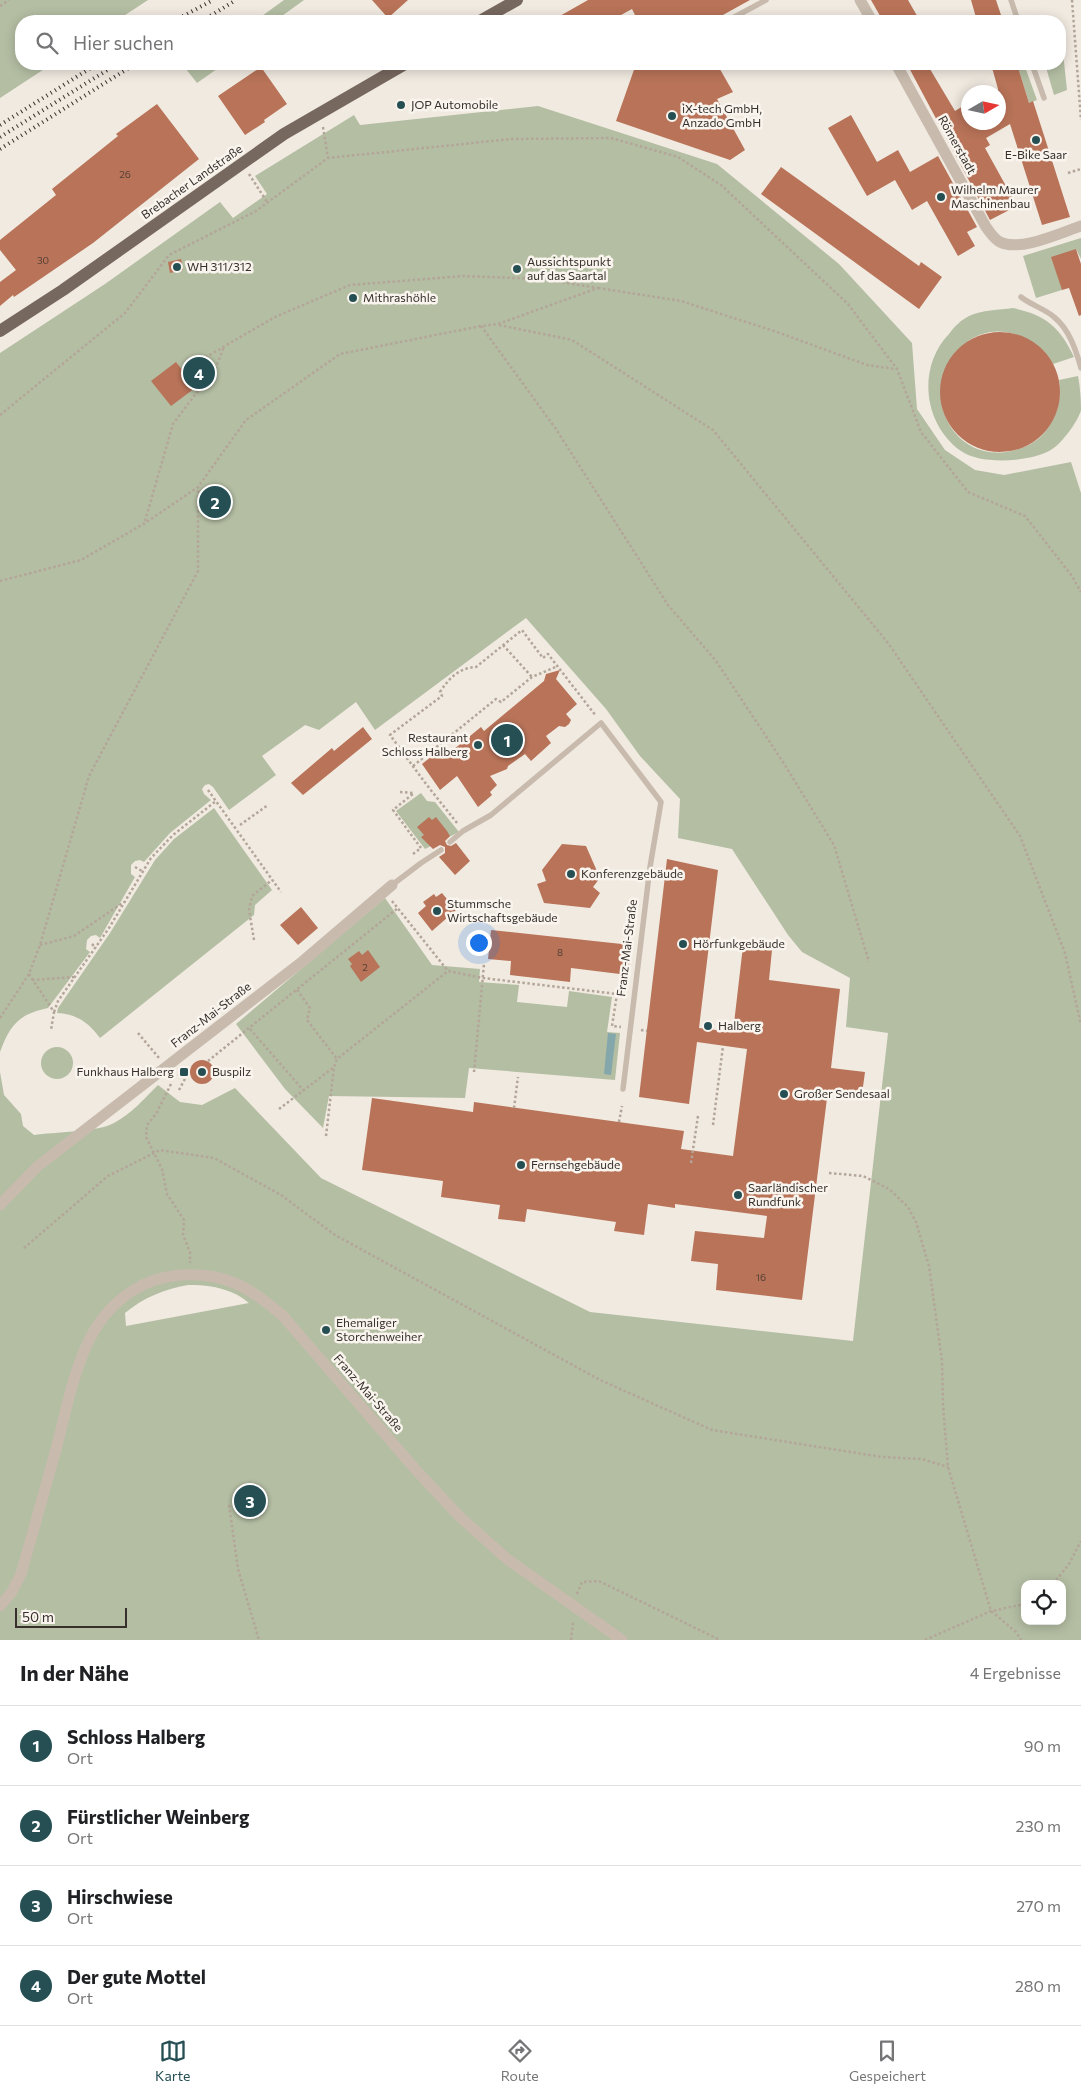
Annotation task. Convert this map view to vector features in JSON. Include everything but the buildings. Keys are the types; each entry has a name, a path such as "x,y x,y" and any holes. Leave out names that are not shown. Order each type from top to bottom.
{"main road":[{"path":"491,15 518,0"},
{"name":"Brebacher Landstraße","path":"0,331 63,290 276,139 395,70"}],"street":[{"path":"860,0 869,15"},
{"name":"Römerstadt","path":"899,70 986,227 1000,242 1019,246 1081,226"},
{"name":"Franz-Mai-Straße","path":"0,1205 38,1166 309,956 389,888"},
{"name":"Franz-Mai-Straße","path":"0,1606 11,1593 21,1574 73,1384 89,1341 97,1326 114,1304 127,1293 162,1278 191,1274 227,1280 242,1285 260,1295 283,1316 416,1470 459,1516 507,1559 622,1640"}],"lane":[{"path":"738,15 766,0"},
{"path":"1011,0 1016,15"},
{"path":"1034,70 1044,98"},
{"path":"1021,297 1054,317 1070,336 1081,368"},
{"path":"450,842 491,815 601,723"},
{"name":"Franz-Mai-Straße","path":"601,723 661,802 650,867 623,1089"},
{"name":"Franz-Mai-Straße","path":"389,888 441,850"}],"path":[{"path":"0,6 9,0"},
{"path":"1072,0 1081,120"},
{"path":"320,113 328,158"},
{"path":"0,415 125,313 168,255 256,211 328,158 511,139 559,137 612,138 678,157 721,185 848,304 897,369 921,432 968,492 1025,516 1072,576 1081,592"},
{"path":"1068,173 1081,169"},
{"path":"251,178 268,202"},
{"path":"193,373 206,357 275,317 350,285 464,276 541,279 681,301 777,332 867,365 897,369"},
{"path":"0,581 81,560 145,522 198,487 246,420 340,354 498,324 598,288"},
{"path":"498,324 572,340 713,430 888,642 1020,836 1064,953 1081,1025"},
{"path":"480,326 556,429 668,605 716,661 783,762 834,845 869,962"},
{"path":"145,522 173,424 216,367 224,347"},
{"path":"0,1018 30,974 40,946 89,776 198,571 198,487"},
{"path":"463,832 390,734 442,696 440,692 453,675 468,667 476,667 522,630 544,658 548,654 601,723"},
{"path":"503,644 532,677"},
{"path":"413,766 496,698 501,702 532,677 558,666"},
{"path":"208,790 280,892"},
{"path":"400,792 414,794 393,810 421,848 408,859"},
{"path":"51,1030 58,1001 96,948 142,871 172,836 216,802"},
{"path":"240,825 268,805"},
{"path":"135,867 142,871"},
{"path":"254,940 249,910 252,896 272,880"},
{"path":"389,888 398,908 448,972 617,994 612,1026 647,1031"},
{"path":"40,946 74,936 125,902"},
{"path":"208,1061 398,908"},
{"path":"92,944 96,948"},
{"path":"474,1072 484,964"},
{"path":"326,1136 334,1066 337,1059 448,972"},
{"path":"30,974 31,980 54,1012"},
{"path":"31,980 75,977"},
{"path":"297,990 310,1008 307,1020 337,1059"},
{"path":"249,1029 303,1090"},
{"path":"138,1033 167,1067"},
{"path":"713,1125 723,1046"},
{"path":"279,1109 334,1066"},
{"path":"179,1090 186,1077 190,1074"},
{"path":"514,1108 518,1077"},
{"path":"171,1084 156,1114 147,1124 146,1137 162,1169 167,1194 184,1220 183,1235 190,1252 190,1263"},
{"path":"619,1122 622,1106"},
{"path":"691,1162 698,1116"},
{"path":"24,1248 108,1176 160,1150 214,1158 281,1195 335,1235 592,1375 712,1430 882,1457 922,1459 948,1467"},
{"path":"829,1173 863,1176 888,1189 908,1207 916,1222 929,1266 942,1361 948,1467 991,1612 1016,1632 1021,1640"},
{"path":"230,1505 238,1568 259,1640"},
{"path":"1055,1580 1069,1564 1081,1541"},
{"path":"577,1596 582,1582 598,1581 720,1640"},
{"path":"925,1640 991,1612 1021,1605"},
{"path":"571,1640 573,1607"}],"green space":[{"path":"0,0 148,0 125,15 15,15 15,70 43,70 0,98"},
{"path":"284,0 304,0 283,15 263,15"},
{"path":"187,70 215,70 197,83"},
{"path":"1019,70 1026,70 1037,100 1029,103"},
{"path":"1047,70 1065,70 1067,90 1054,95"},
{"path":"538,106 717,164 839,264 912,343 917,409 945,450 975,470 1004,475 1071,462 1081,493 1081,1640 0,1640 0,1072 4,1095 21,1114 23,1126 34,1135 87,1130 107,1126 126,1115 158,1085 180,1102 202,1105 235,1088 321,1178 590,1312 853,1341 888,1033 846,1027 850,978 802,952 788,935 732,849 678,838 680,799 640,756 606,709 526,618 375,730 356,702 319,730 305,725 262,756 276,775 229,810 213,787 209,784 205,785 202,789 204,794 211,800 170,833 144,862 140,860 135,861 131,865 131,874 135,877 100,938 96,935 91,936 87,940 86,949 90,952 48,1008 23,1017 17,1022 0,1052 0,353 105,284 220,202 233,218 267,194 255,176 354,115 360,125","holes":["188,1285 204,1285 236,1294 249,1303 126,1326 125,1313 139,1303 171,1289"]},
{"path":"1081,238 1081,259 1076,249 1062,290 1036,298 1023,256"},
{"path":"1013,308 1034,314 1051,324 1063,338 1074,357 1053,364 1036,345 1025,338 1000,332 988,332 976,336 965,344 950,362 942,381 941,401 947,420 958,436 973,447 993,452 1019,449 1031,444 1041,436 1052,421 1058,408 1060,395 1059,380 1078,376 1081,410 1068,433 1049,451 1017,460 980,458 961,451 948,440 939,426 932,411 929,395 929,378 932,362 939,347 953,329 969,316 979,312"},
{"path":"421,793 427,801 435,802 459,832 425,849 396,811"},
{"path":"214,808 272,890 255,905 254,915 100,1038 82,1020 71,1015 57,1013 58,1008 110,933 155,860 174,839"},
{"path":"385,898 432,965 480,969 479,982 519,985 517,1002 567,1007 569,991 612,997 607,1032 620,1033 615,1080 469,1068 465,1098 329,1096 323,1128 285,1089 236,1024"},
{"path":"57,1047 63,1048 68,1052 72,1057 72,1069 68,1074 63,1078 57,1079 51,1078 46,1074 42,1069 41,1063 42,1057 46,1052 51,1048"}],"water":[{"path":"608,1033 616,1034 611,1075 604,1074"}],"railway":[{"path":"185,15 213,0"},
{"path":"212,15 236,0"},
{"path":"0,125 87,70"},
{"path":"0,137 107,70"},
{"path":"0,149 125,70"}],"place":[{"name":"JOP Automobile","path":"401,105"},
{"name":"iX-tech GmbH, Anzado GmbH","path":"672,116"},
{"name":"E-Bike Saar","path":"1036,140"},
{"name":"Wilhelm Maurer Maschinenbau","path":"941,197"},
{"name":"WH 311/312","path":"177,267"},
{"name":"Aussichtspunkt auf das Saartal","path":"517,269"},
{"name":"Mithrashöhle","path":"353,298"},
{"name":"Der gute Mottel","path":"199,373"},
{"name":"Fürstlicher Weinberg","path":"215,502"},
{"name":"Schloss Halberg","path":"507,740"},
{"name":"Restaurant Schloss Halberg","path":"478,745"},
{"name":"Konferenzgebäude","path":"571,874"},
{"name":"Stummsche Wirtschaftsgebäude","path":"437,911"},
{"name":"Hörfunkgebäude","path":"683,944"},
{"name":"Halberg","path":"708,1026"},
{"name":"Funkhaus Halberg","path":"184,1072"},
{"name":"Buspilz","path":"202,1072"},
{"name":"Großer Sendesaal","path":"784,1094"},
{"name":"Fernsehgebäude","path":"521,1165"},
{"name":"Saarländischer Rundfunk","path":"738,1195"},
{"name":"Ehemaliger Storchenweiher","path":"326,1330"},
{"name":"Hirschwiese","path":"250,1501"}]}
